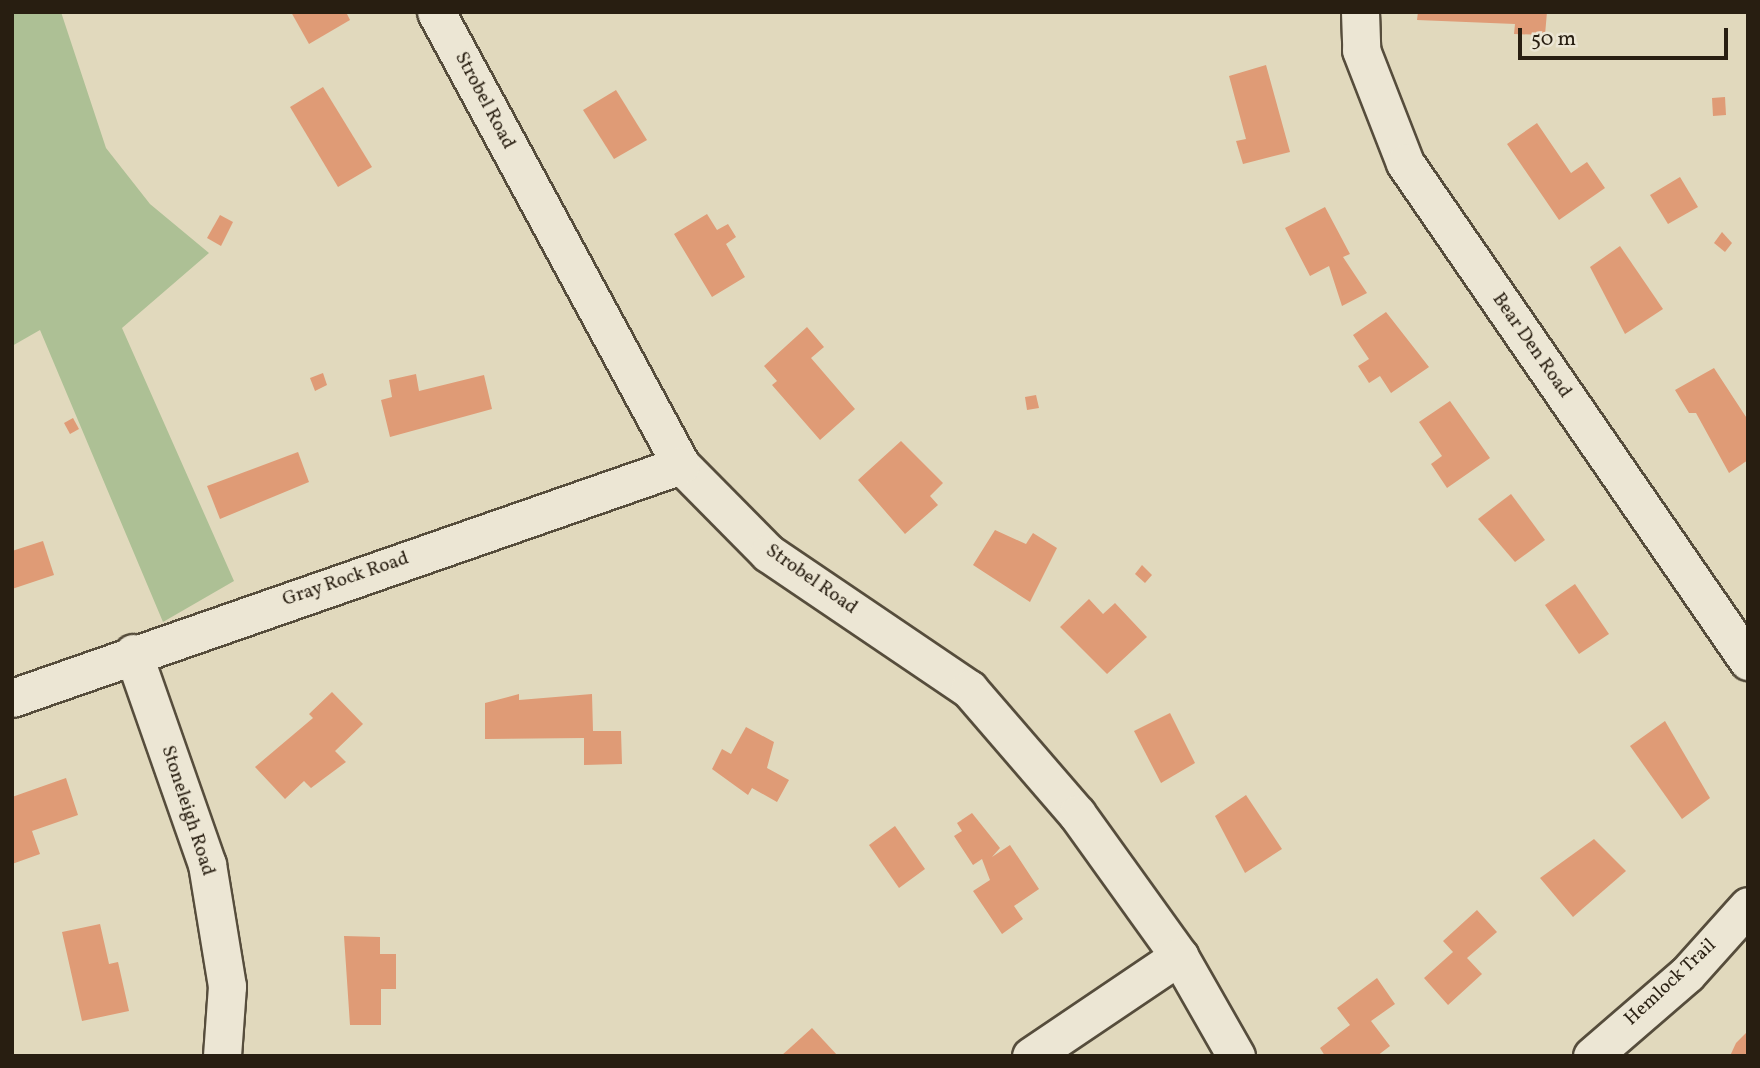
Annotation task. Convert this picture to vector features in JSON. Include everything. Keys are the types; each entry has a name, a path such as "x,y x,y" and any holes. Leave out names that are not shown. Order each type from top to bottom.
{"street":[{"name":"Strobel Road","path":"436,12 681,465 768,553 969,689 1077,814 1179,956 1236,1056"},
{"name":"Bear Den Road","path":"1360,12 1361,50 1405,163 1748,661"},
{"name":"Gray Rock Road","path":"12,698 133,653 681,465"},
{"name":"Stoneleigh Road","path":"133,653 207,864 227,986 222,1056"},
{"name":"Hemlock Trail","path":"1592,1056 1687,974 1748,906"},
{"path":"1031,1056 1179,956"}],"green space":[{"path":"12,12 61,12 106,148 150,204 209,253 122,328 234,581 163,622 40,330 12,346"}],"building":[{"path":"291,12 346,12 350,20 309,44"},
{"path":"1418,12 1547,12 1545,35 1514,34 1515,24 1417,20"},
{"path":"1266,65 1290,152 1243,164 1236,141 1246,139 1229,76"},
{"path":"323,87 372,167 338,187 290,107"},
{"path":"616,90 647,140 614,159 583,110"},
{"path":"1725,97 1726,115 1713,116 1712,98"},
{"path":"1537,123 1571,173 1587,162 1605,188 1559,220 1507,144"},
{"path":"1680,177 1698,207 1668,224 1650,195"},
{"path":"1325,207 1350,254 1343,257 1367,293 1342,306 1329,266 1310,276 1285,228"},
{"path":"707,214 717,230 728,224 736,237 726,244 745,277 712,297 674,234"},
{"path":"220,215 233,222 221,246 207,238"},
{"path":"1722,232 1732,243 1725,252 1714,243"},
{"path":"1620,246 1663,309 1625,334 1590,267"},
{"path":"1386,312 1429,367 1391,393 1380,376 1369,383 1358,366 1369,359 1353,335"},
{"path":"807,327 824,347 811,358 855,409 820,440 772,385 777,381 764,366"},
{"path":"1714,368 1748,420 1748,460 1729,473 1696,413 1689,413 1675,390"},
{"path":"323,373 327,385 315,391 310,378"},
{"path":"416,374 419,391 484,375 492,409 390,437 381,400 392,397 389,380"},
{"path":"1036,395 1039,408 1027,410 1025,397"},
{"path":"1450,401 1490,458 1447,488 1431,464 1442,456 1419,422"},
{"path":"73,418 79,429 70,434 64,423"},
{"path":"901,441 943,483 930,496 938,505 905,534 858,480"},
{"path":"298,452 309,482 220,519 207,486"},
{"path":"1511,494 1545,540 1515,562 1478,519"},
{"path":"995,530 1026,544 1033,533 1057,548 1030,602 973,565"},
{"path":"43,541 54,575 12,589 12,551"},
{"path":"1142,565 1152,575 1145,583 1135,574"},
{"path":"1575,584 1609,634 1579,654 1545,605"},
{"path":"1089,599 1103,614 1115,603 1147,637 1107,674 1060,627"},
{"path":"332,692 363,724 335,751 346,762 311,788 304,781 285,799 255,767 313,718 309,714"},
{"path":"519,694 519,700 592,694 593,731 621,731 622,764 584,765 584,738 485,739 485,703"},
{"path":"1170,713 1195,763 1161,783 1134,731"},
{"path":"1665,721 1710,798 1682,819 1630,746"},
{"path":"746,727 774,742 767,768 789,780 777,802 752,788 748,795 712,769 722,749 731,754"},
{"path":"66,778 78,815 32,831 40,854 12,864 12,797"},
{"path":"1246,795 1282,849 1245,873 1215,816"},
{"path":"972,813 1000,848 992,857 1010,845 1039,889 1014,906 1023,919 1002,934 973,891 990,880 982,859 973,865 954,836 962,831 957,823"},
{"path":"895,826 925,869 899,888 869,845"},
{"path":"1594,839 1626,871 1573,917 1540,878"},
{"path":"1477,910 1497,932 1467,958 1482,974 1448,1005 1424,978 1453,952 1443,941"},
{"path":"100,924 109,964 118,962 129,1011 82,1021 62,932"},
{"path":"344,936 380,937 380,954 396,954 396,989 381,989 381,1025 350,1025"},
{"path":"1377,978 1395,1004 1371,1021 1390,1046 1377,1056 1325,1056 1320,1048 1350,1025 1337,1008"},
{"path":"812,1028 838,1056 781,1056"},
{"path":"1748,1031 1748,1056 1730,1056 1736,1043"}]}
